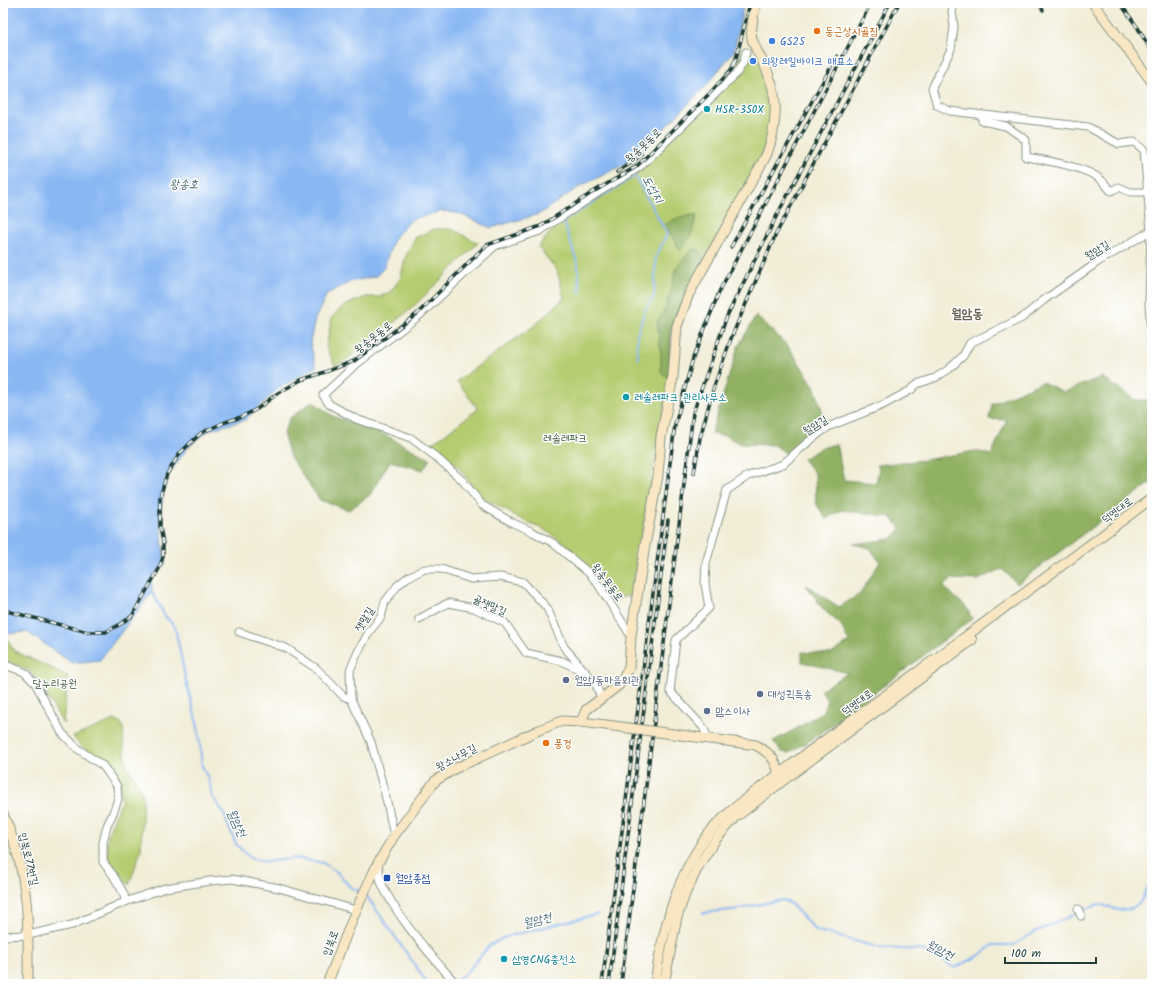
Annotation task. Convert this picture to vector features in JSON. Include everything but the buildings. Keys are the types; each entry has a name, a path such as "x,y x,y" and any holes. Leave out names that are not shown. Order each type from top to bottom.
{"street":[{"name":"왕송못동로","path":"581,722 586,710 619,685 629,668 631,636 645,545 658,476 662,437 673,377 677,326 689,294 767,154 774,128 776,102 770,76 752,38 756,3"},
{"path":"954,3 952,11 954,27 951,49 932,88 937,105 950,111 983,118 1088,127 1119,144 1134,142 1144,150 1151,231 1149,303 1152,353"},
{"path":"1093,3 1152,82"},
{"name":"왕송못동로","path":"631,636 590,574 554,543 513,523 482,505 462,480 436,457 411,438 356,419 329,404 323,395 353,367 420,315 495,246 540,231 642,165 736,74 743,63 746,52"},
{"path":"983,118 1006,126 1026,140 1026,157 1058,163 1091,173 1100,179 1111,191 1119,187 1130,192 1147,192"},
{"name":"월암길","path":"709,740 703,727 670,691 676,640 709,608 705,584 706,563 727,490 748,476 783,464 828,427 883,405 911,390 917,384 935,378 949,369 963,356 970,343 1022,318 1044,300 1098,262 1151,231"},
{"name":"덕영대로","path":"664,984 677,917 686,892 699,865 716,839 735,818 779,779 1152,498"},
{"name":"덕영대로","path":"655,984 668,915 678,889 690,863 707,836 730,812 779,779 1029,598 1152,505"},
{"name":"잿말길","path":"394,836 387,802 371,742 351,698 350,670 369,632 381,617 385,602 398,585 408,577 425,569 441,569 471,579 500,577 523,582 547,608 564,647 596,684 601,699"},
{"name":"골잿말길","path":"419,619 448,603 474,608 505,623 526,653 562,661 586,673"},
{"path":"239,632 286,648 317,669 343,696 351,698"},
{"path":"3,664 24,672 35,683 62,733 78,749 103,766 117,786 118,799 107,826 103,842 103,862 113,875 124,894 125,902"},
{"name":"왕소나무길","path":"369,880 394,836 435,781 456,768 546,727 562,721 581,722"},
{"path":"581,722 756,745 766,751 776,763 779,779"},
{"name":"입북로77번길","path":"3,814 14,842 24,884 28,935 28,984"},
{"path":"378,863 380,880 394,905 421,942 453,981"},
{"path":"3,936 28,935 72,925 125,902 165,888 232,879 357,906"},
{"name":"입북로","path":"327,984 357,906 369,880"}],"green space":[{"name":"레솔레파크","path":"743,52 751,53 758,60 767,78 770,89 772,111 769,141 764,153 685,294 672,326 669,378 631,595 616,599 592,570 562,541 543,529 530,524 479,495 456,464 431,444 478,409 457,381 535,325 564,298 557,270 538,247 553,229 567,216 641,169 736,68"},
{"path":"697,214 691,235 680,250 665,225 675,219"},
{"path":"434,229 452,229 478,243 412,308 346,360 335,366 326,347 332,317 341,308 353,302 366,297 380,297 391,291 400,279 406,256 415,238"},
{"path":"692,249 698,249 702,253 704,262 685,294 671,326 669,378 661,372 661,355 657,321 663,313 670,294 676,268"},
{"path":"756,316 788,346 814,386 827,425 809,437 789,455 774,445 741,444 726,436 711,434 738,347"},
{"path":"1102,377 1135,400 1152,400 1152,482 1017,584 1002,569 978,580 952,579 943,586 967,608 972,619 817,736 789,753 782,752 773,741 796,729 823,711 827,700 821,690 848,673 802,662 802,652 831,654 849,642 841,625 823,609 806,585 839,607 860,594 880,562 870,548 853,544 891,539 901,529 891,517 842,510 826,519 816,503 815,474 803,459 821,448 836,444 844,480 876,483 879,468 877,465 925,460 975,451 991,455 1007,420 989,419 992,404 1042,382 1064,392"},
{"path":"312,401 333,416 385,435 430,459 423,470 390,461 370,495 349,510 320,500 290,457 283,433 290,418"},
{"name":"달누리공원","path":"3,637 6,637 14,651 68,676 63,724 40,683 29,671 3,660"},
{"path":"114,720 120,722 123,727 127,767 137,782 143,795 141,850 129,885 108,859 107,841 110,828 122,800 120,785 107,764 81,746 73,737"}],"water":[{"name":"왕송호","path":"3,3 744,3 734,51 706,86 633,160 581,186 539,214 491,228 460,214 443,211 412,219 394,238 384,268 376,276 350,282 327,294 315,319 310,342 316,367 279,388 245,420 209,430 188,447 165,480 160,518 165,564 151,577 152,592 100,660 72,663 27,632 5,634 3,632"}],"waterway":[{"name":"도섭지","path":"580,293 578,265 564,223 565,220 635,176 667,234 656,257 654,296 645,310 637,335 638,359"},
{"name":"월암천","path":"152,592 165,616 175,627 186,681 198,727 202,766 209,780 212,796 223,812 236,844 250,858 266,862 296,858 323,863 337,872 350,887 361,892"},
{"name":"월암천","path":"1081,911 1099,904 1118,910 1131,909 1140,902 1152,880"},
{"name":"월암천","path":"366,895 428,984"},
{"name":"월암천","path":"703,913 739,909 783,900 791,904 815,930 880,948 923,950 955,968 982,954 992,945 1014,945 1035,932 1077,913"},
{"name":"월암천","path":"450,984 466,973 490,945 505,937 598,914"}],"railway":[{"path":"734,64 750,3"},
{"path":"602,984 675,425 693,358 720,290 871,3"},
{"path":"621,984 693,413 727,316 777,215 890,3"},
{"path":"694,473 700,438 714,386 732,336 776,234 899,3"},
{"path":"1038,3 1043,10"},
{"path":"1120,3 1138,28 1152,52"},
{"path":"731,247 837,56"},
{"path":"3,610 88,632 106,632 132,616 159,569 163,557 163,543 160,527 160,497 167,474 180,453 201,433 257,409 278,393 301,380 354,361 417,314 487,245 541,226 593,192 636,167 710,93 731,70 736,59"},
{"path":"617,172 634,161 641,154"},
{"path":"609,984 668,520"}],"place":[{"name":"둥근상시골집","path":"817,31"},
{"name":"GS25","path":"772,41"},
{"name":"의왕레일바이크 매표소","path":"753,61"},
{"name":"HSR-350X","path":"707,109"},
{"name":"레솔레파크 관리사무소","path":"626,397"},
{"name":"월암1동마을회관","path":"566,680"},
{"name":"대성퀵특송","path":"760,694"},
{"name":"맘스이사","path":"707,711"},
{"name":"풍경","path":"546,743"},
{"name":"월암종점","path":"387,878"},
{"name":"삼영CNG충전소","path":"504,959"}],"district":[{"name":"월암동","path":"967,313"}]}
